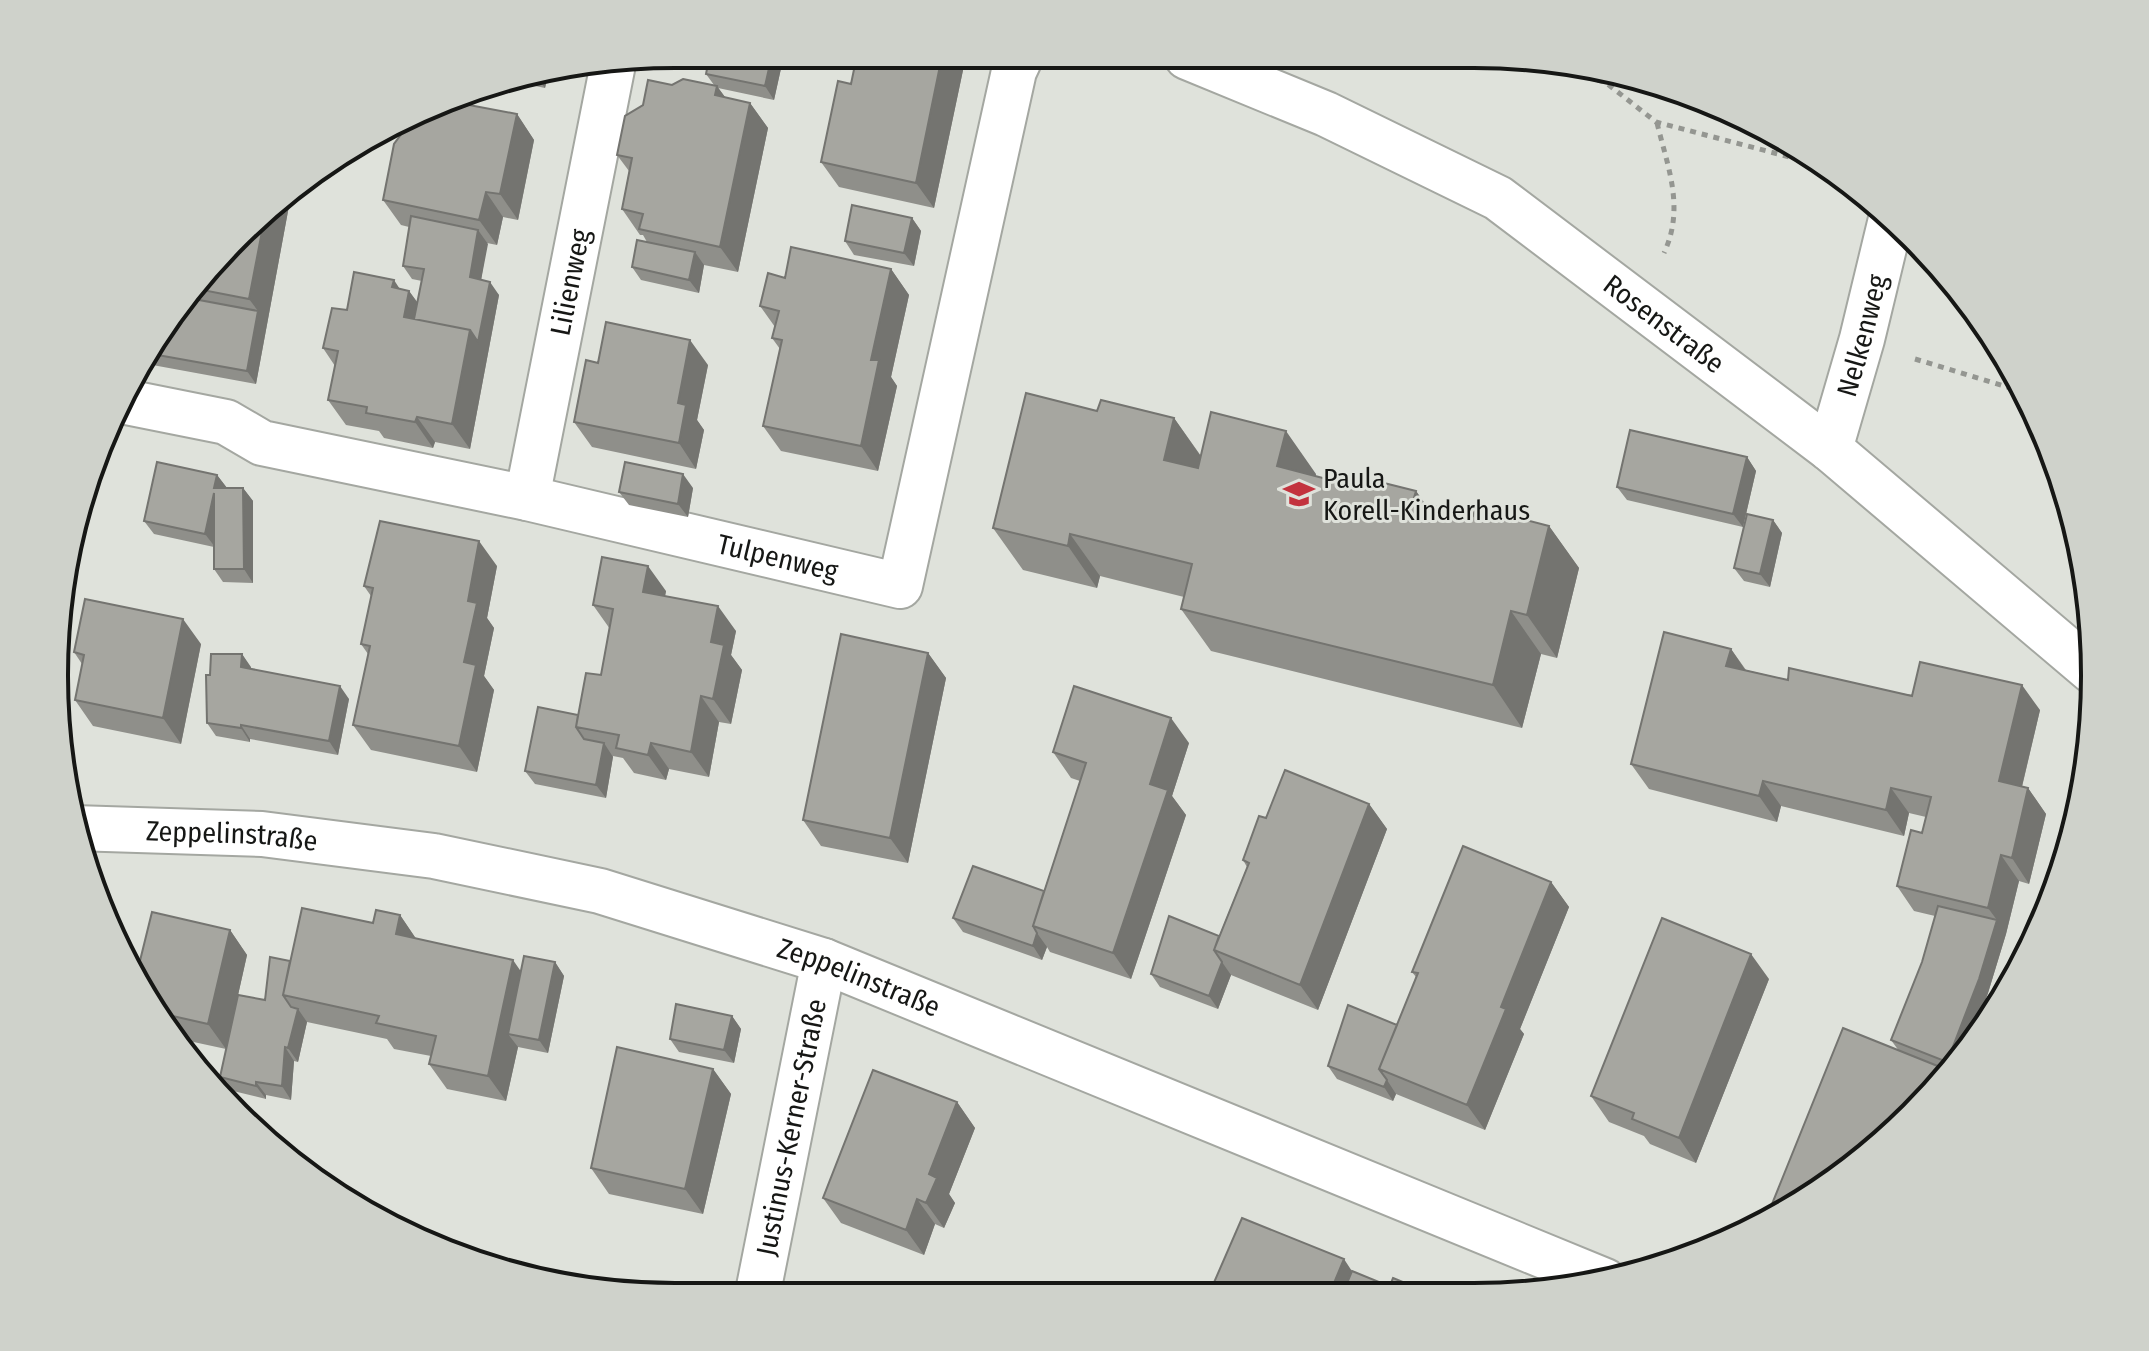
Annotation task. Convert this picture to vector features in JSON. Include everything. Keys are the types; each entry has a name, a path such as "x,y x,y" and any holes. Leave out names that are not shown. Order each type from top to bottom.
{"street":[{"name":"Tulpenweg","path":"133,403 226,422 262,443 527,498 900,586 1015,68"},
{"name":"Rosenstraße","path":"1214,68 1326,114 1498,198 1830,449 2081,661"},
{"name":"Lilienweg","path":"527,498 612,71"},
{"name":"Nelkenweg","path":"1830,449 1862,339 1888,232"},
{"name":"Zeppelinstraße","path":"88,828 262,834 434,856 600,891 824,961 1584,1272"},
{"name":"Justinus-Kerner-Straße","path":"760,1283 824,961"}],"path":[{"path":"1607,83 1656,122 1790,157"},
{"path":"1656,122 1676,198 1672,236"},
{"path":"1862,339 1896,353 2008,387"}],"building":[{"path":"707,68 769,68 765,86 706,74"},
{"path":"854,68 940,68 916,183 821,162 838,81 851,84"},
{"path":"683,79 717,86 715,95 750,103 720,247 639,229 643,214 622,209 632,158 617,155 625,116 643,105 648,80 672,85"},
{"path":"468,105 517,114 500,194 486,192 479,220 383,200 394,144 402,134"},
{"path":"852,205 912,218 904,253 845,241"},
{"path":"411,216 478,230 470,277 490,282 478,342 470,330 414,319 424,269 403,266"},
{"path":"262,231 249,299 206,291"},
{"path":"637,240 695,252 689,280 632,267"},
{"path":"791,247 891,269 871,360 879,360 861,446 763,426 782,340 772,338 779,311 760,306 768,273 785,278"},
{"path":"354,272 394,280 392,287 409,291 404,317 470,330 452,424 417,417 415,422 366,413 367,407 328,400 338,351 323,348 332,308 347,310"},
{"path":"199,300 258,311 247,371 159,355"},
{"path":"606,322 690,340 678,403 686,405 679,443 574,422 586,360 598,363"},
{"path":"1026,393 1097,411 1101,400 1174,418 1164,460 1198,468 1211,412 1286,431 1277,466 1338,482 1340,472 1416,491 1413,501 1473,516 1476,507 1549,526 1527,615 1511,611 1493,685 1181,609 1192,564 1070,534 1068,546 993,528"},
{"path":"1630,430 1747,457 1733,514 1617,487"},
{"path":"157,462 217,475 214,488 243,488 244,569 214,569 214,493 205,534 144,521"},
{"path":"625,462 683,474 678,504 619,492"},
{"path":"1747,514 1773,520 1760,574 1734,568"},
{"path":"380,521 479,541 468,601 477,603 464,662 476,665 459,746 353,725 370,646 361,644 373,588 364,586"},
{"path":"602,557 648,566 643,592 718,606 711,642 724,645 713,699 701,696 691,752 651,743 648,755 616,748 619,735 576,727 586,673 601,675 613,609 593,605"},
{"path":"85,599 183,619 163,718 75,700 84,655 74,652"},
{"path":"1664,632 1731,649 1726,666 1788,680 1789,668 1912,696 1920,662 2022,685 1999,781 2028,788 2012,858 2001,855 1988,908 1897,886 1911,830 1922,833 1931,797 1891,788 1886,810 1763,781 1759,796 1631,764"},
{"path":"841,634 928,653 890,838 803,820"},
{"path":"211,654 242,654 241,667 340,686 329,741 241,725 241,728 207,723 206,675 210,675"},
{"path":"1074,686 1171,718 1150,784 1168,790 1113,953 1033,926 1086,763 1053,752"},
{"path":"538,707 578,715 576,727 584,739 604,743 596,785 525,771"},
{"path":"1285,770 1369,804 1300,985 1214,950 1249,863 1243,860 1259,816 1266,818"},
{"path":"1463,846 1551,882 1501,1007 1506,1009 1467,1105 1379,1069 1418,973 1412,972"},
{"path":"973,866 1044,891 1033,926 1037,933 1033,946 953,918"},
{"path":"1938,906 1997,920 1979,979 1952,1048 1943,1060 1891,1040 1922,962"},
{"path":"302,908 373,923 376,910 400,915 396,934 513,960 488,1076 429,1064 436,1036 376,1023 379,1016 283,995"},
{"path":"152,912 230,930 208,1024 172,1016 140,961"},
{"path":"1169,916 1219,936 1214,950 1222,962 1209,996 1151,974"},
{"path":"1662,918 1751,954 1679,1138 1632,1119 1634,1113 1591,1096"},
{"path":"524,956 555,962 539,1040 508,1034"},
{"path":"270,957 290,961 283,995 291,1007 298,1009 288,1048 285,1047 282,1086 256,1082 256,1086 220,1077 238,995 265,1000"},
{"path":"676,1004 732,1016 724,1050 670,1039"},
{"path":"1348,1005 1397,1025 1379,1069 1387,1080 1384,1087 1328,1066"},
{"path":"1843,1028 1938,1066 1874,1132 1811,1181 1772,1205"},
{"path":"617,1047 713,1069 685,1189 591,1168"},
{"path":"873,1070 957,1102 929,1174 937,1178 926,1203 917,1199 906,1230 823,1198"},
{"path":"1242,1218 1344,1259 1334,1283 1214,1283"},
{"path":"1352,1271 1379,1282 1379,1283 1347,1283"}],"place":[{"name":"Paula Korell-Kinderhaus","path":"1299,494"}]}
